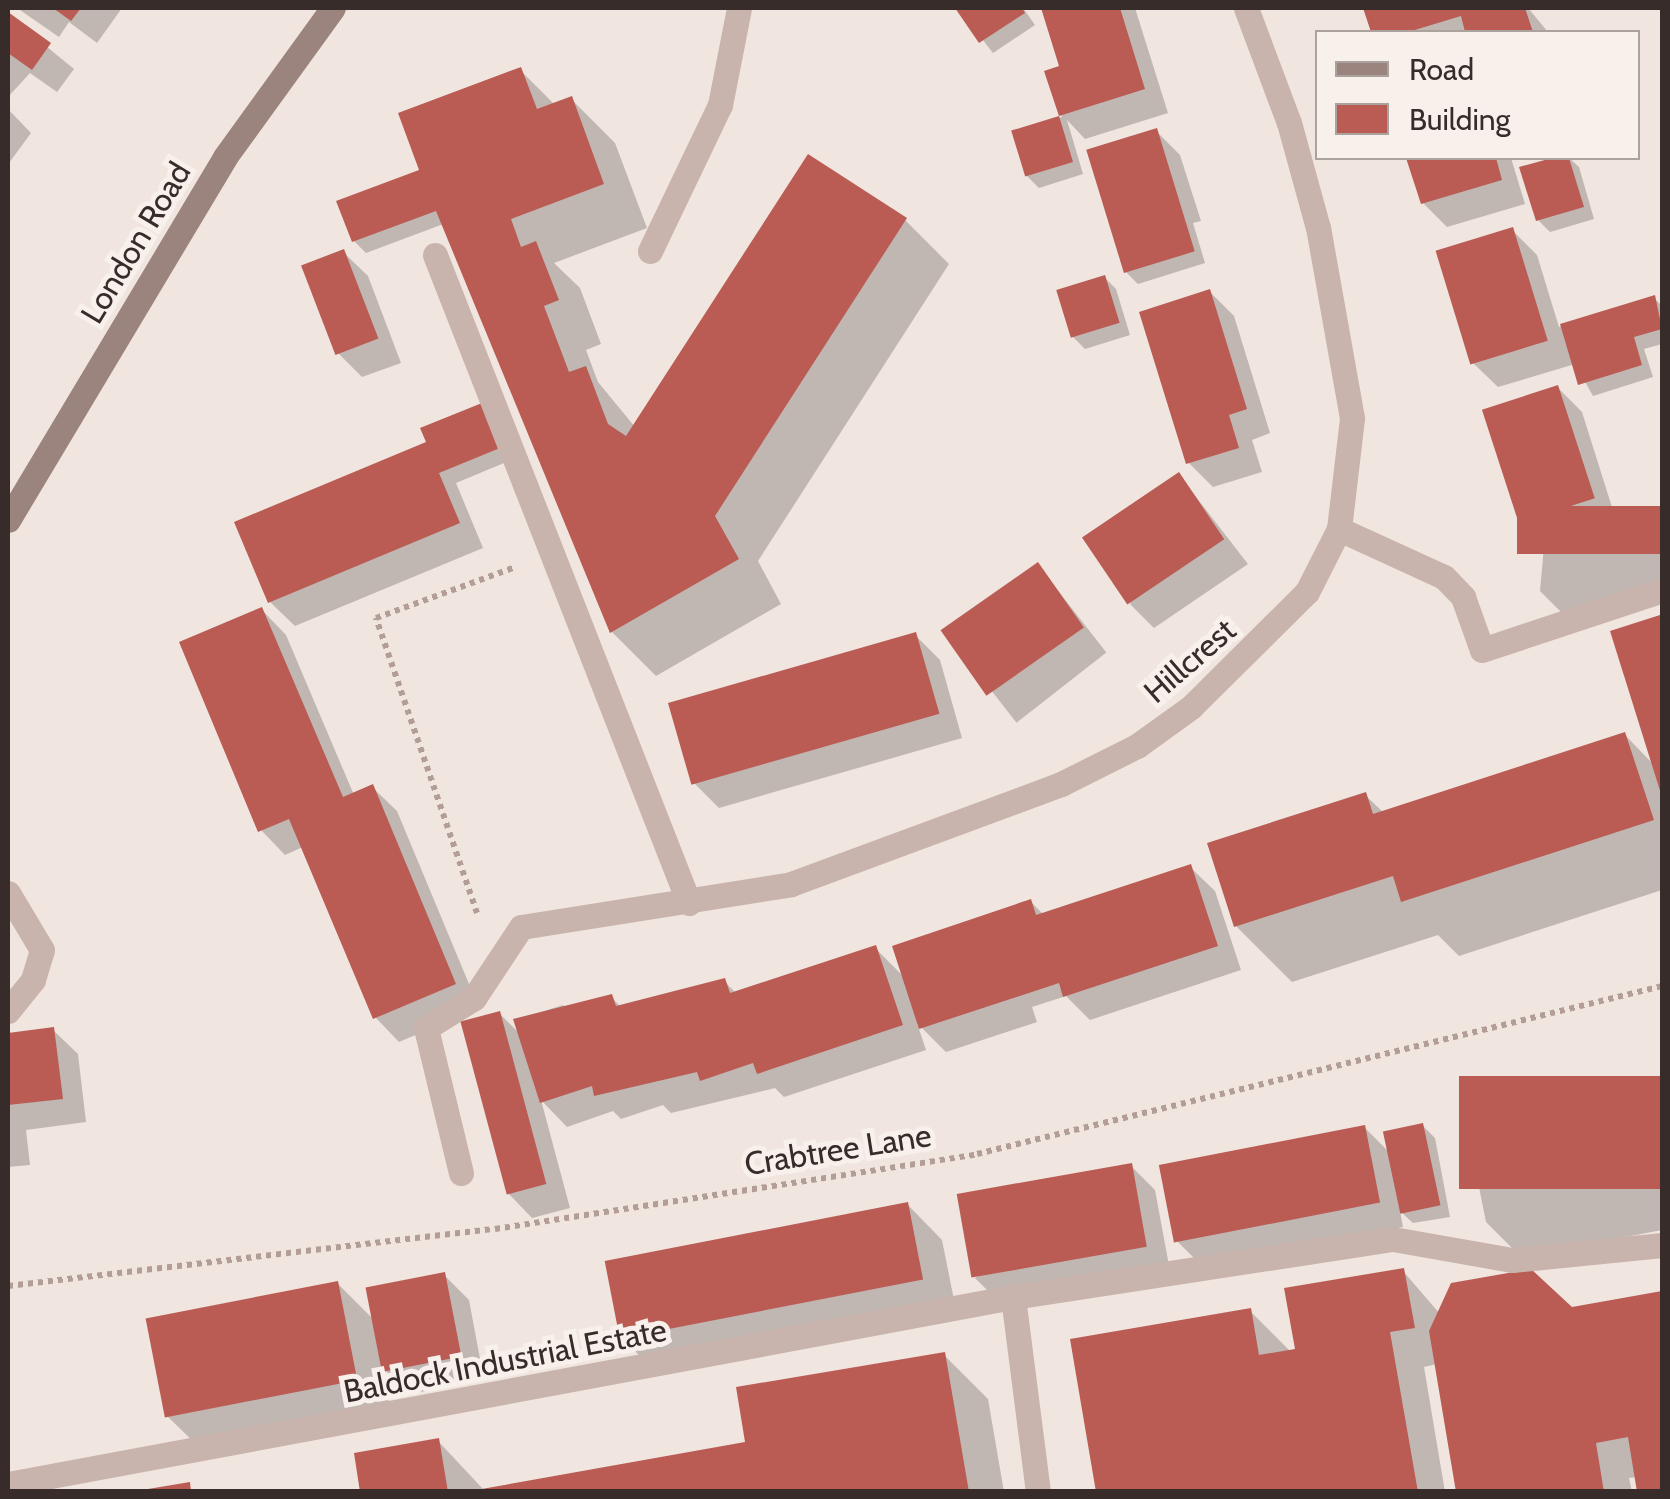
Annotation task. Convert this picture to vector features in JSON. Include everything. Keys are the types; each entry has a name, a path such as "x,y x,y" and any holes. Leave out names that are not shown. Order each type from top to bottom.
{"main road":[{"name":"London Road","path":"8,520 225,158 333,8"}],"street":[{"path":"650,251 720,105 739,8"},
{"name":"Hillcrest","path":"521,927 792,884 954,828 1137,746 1236,670 1306,592 1340,529 1352,418 1343,345 1289,123 1246,8"},
{"path":"435,255 690,903"},
{"path":"1340,529 1444,576 1463,597 1482,650 1662,590"},
{"path":"8,894 42,950 33,980 8,1010"},
{"path":"461,1173 426,1028 474,998 521,927"},
{"name":"Baldock Industrial Estate","path":"8,1484 1013,1298 1393,1239 1512,1260 1662,1244"},
{"path":"1013,1298 1038,1492"}],"path":[{"path":"521,927 477,913 376,618 555,552"},
{"name":"Crabtree Lane","path":"8,1286 495,1229 977,1154 1662,986"}],"building":[{"path":"53,8 81,8 71,21"},
{"path":"955,8 1022,8 1025,13 979,43"},
{"path":"1041,8 1120,8 1145,89 1059,116 1044,71 1059,66"},
{"path":"1363,8 1525,8 1532,30 1464,30 1461,16 1415,30 1370,30"},
{"path":"8,12 51,43 32,70 8,53"},
{"path":"521,67 537,109 572,96 604,184 511,219 521,247 536,241 559,300 544,306 569,372 586,366 608,424 626,436 808,154 907,218 715,516 739,559 610,633 436,211 352,242 336,201 419,170 398,113"},
{"path":"1059,116 1073,162 1025,177 1011,131"},
{"path":"1157,128 1195,251 1124,273 1086,150"},
{"path":"1407,160 1497,160 1502,180 1421,204"},
{"path":"1545,160 1570,160 1584,207 1536,221 1519,167"},
{"path":"1513,227 1548,341 1470,364 1436,251"},
{"path":"344,249 378,339 335,355 301,265"},
{"path":"1105,275 1120,323 1071,338 1056,290"},
{"path":"1210,289 1247,409 1229,415 1239,448 1186,464 1139,312"},
{"path":"1655,295 1662,329 1634,337 1642,365 1578,385 1560,324"},
{"path":"1558,385 1595,498 1519,523 1482,410"},
{"path":"482,403 500,448 439,473 460,523 268,603 234,522 426,442 420,428"},
{"path":"1179,472 1224,539 1127,605 1082,537"},
{"path":"1517,506 1662,506 1662,554 1517,554"},
{"path":"1038,562 1084,628 986,696 941,630"},
{"path":"262,607 343,797 373,784 456,984 373,1019 289,819 258,832 179,642"},
{"path":"1660,615 1662,623 1662,797 1610,631"},
{"path":"916,632 939,714 691,785 668,703"},
{"path":"1625,732 1654,820 1401,902 1393,876 1234,927 1207,843 1366,792 1373,814"},
{"path":"1191,864 1218,946 1063,997 1059,983 919,1029 892,946 1031,899 1036,915"},
{"path":"876,945 903,1025 757,1074 753,1063 700,1081 697,1072 594,1096 592,1086 540,1103 513,1019 612,994 616,1006 725,978 730,993"},
{"path":"500,1011 546,1184 507,1195 460,1022"},
{"path":"54,1027 63,1099 8,1105 8,1033"},
{"path":"1459,1076 1662,1076 1662,1189 1459,1189"},
{"path":"1423,1123 1440,1205 1400,1214 1383,1132"},
{"path":"1365,1125 1380,1203 1174,1243 1159,1165"},
{"path":"1132,1163 1147,1247 971,1278 957,1194"},
{"path":"908,1202 923,1280 620,1339 605,1261"},
{"path":"1404,1268 1415,1328 1390,1332 1418,1492 1096,1492 1070,1339 1251,1308 1259,1355 1295,1349 1284,1288"},
{"path":"1531,1269 1572,1307 1662,1291 1662,1492 1637,1492 1628,1437 1596,1443 1604,1492 1456,1492 1429,1331 1451,1283"},
{"path":"445,1272 461,1356 382,1372 365,1287"},
{"path":"338,1281 357,1380 165,1418 146,1318"},
{"path":"945,1352 969,1492 465,1492 745,1442 736,1387"},
{"path":"439,1438 448,1492 360,1492 354,1453"},
{"path":"190,1482 191,1492 148,1492 148,1489"}]}
